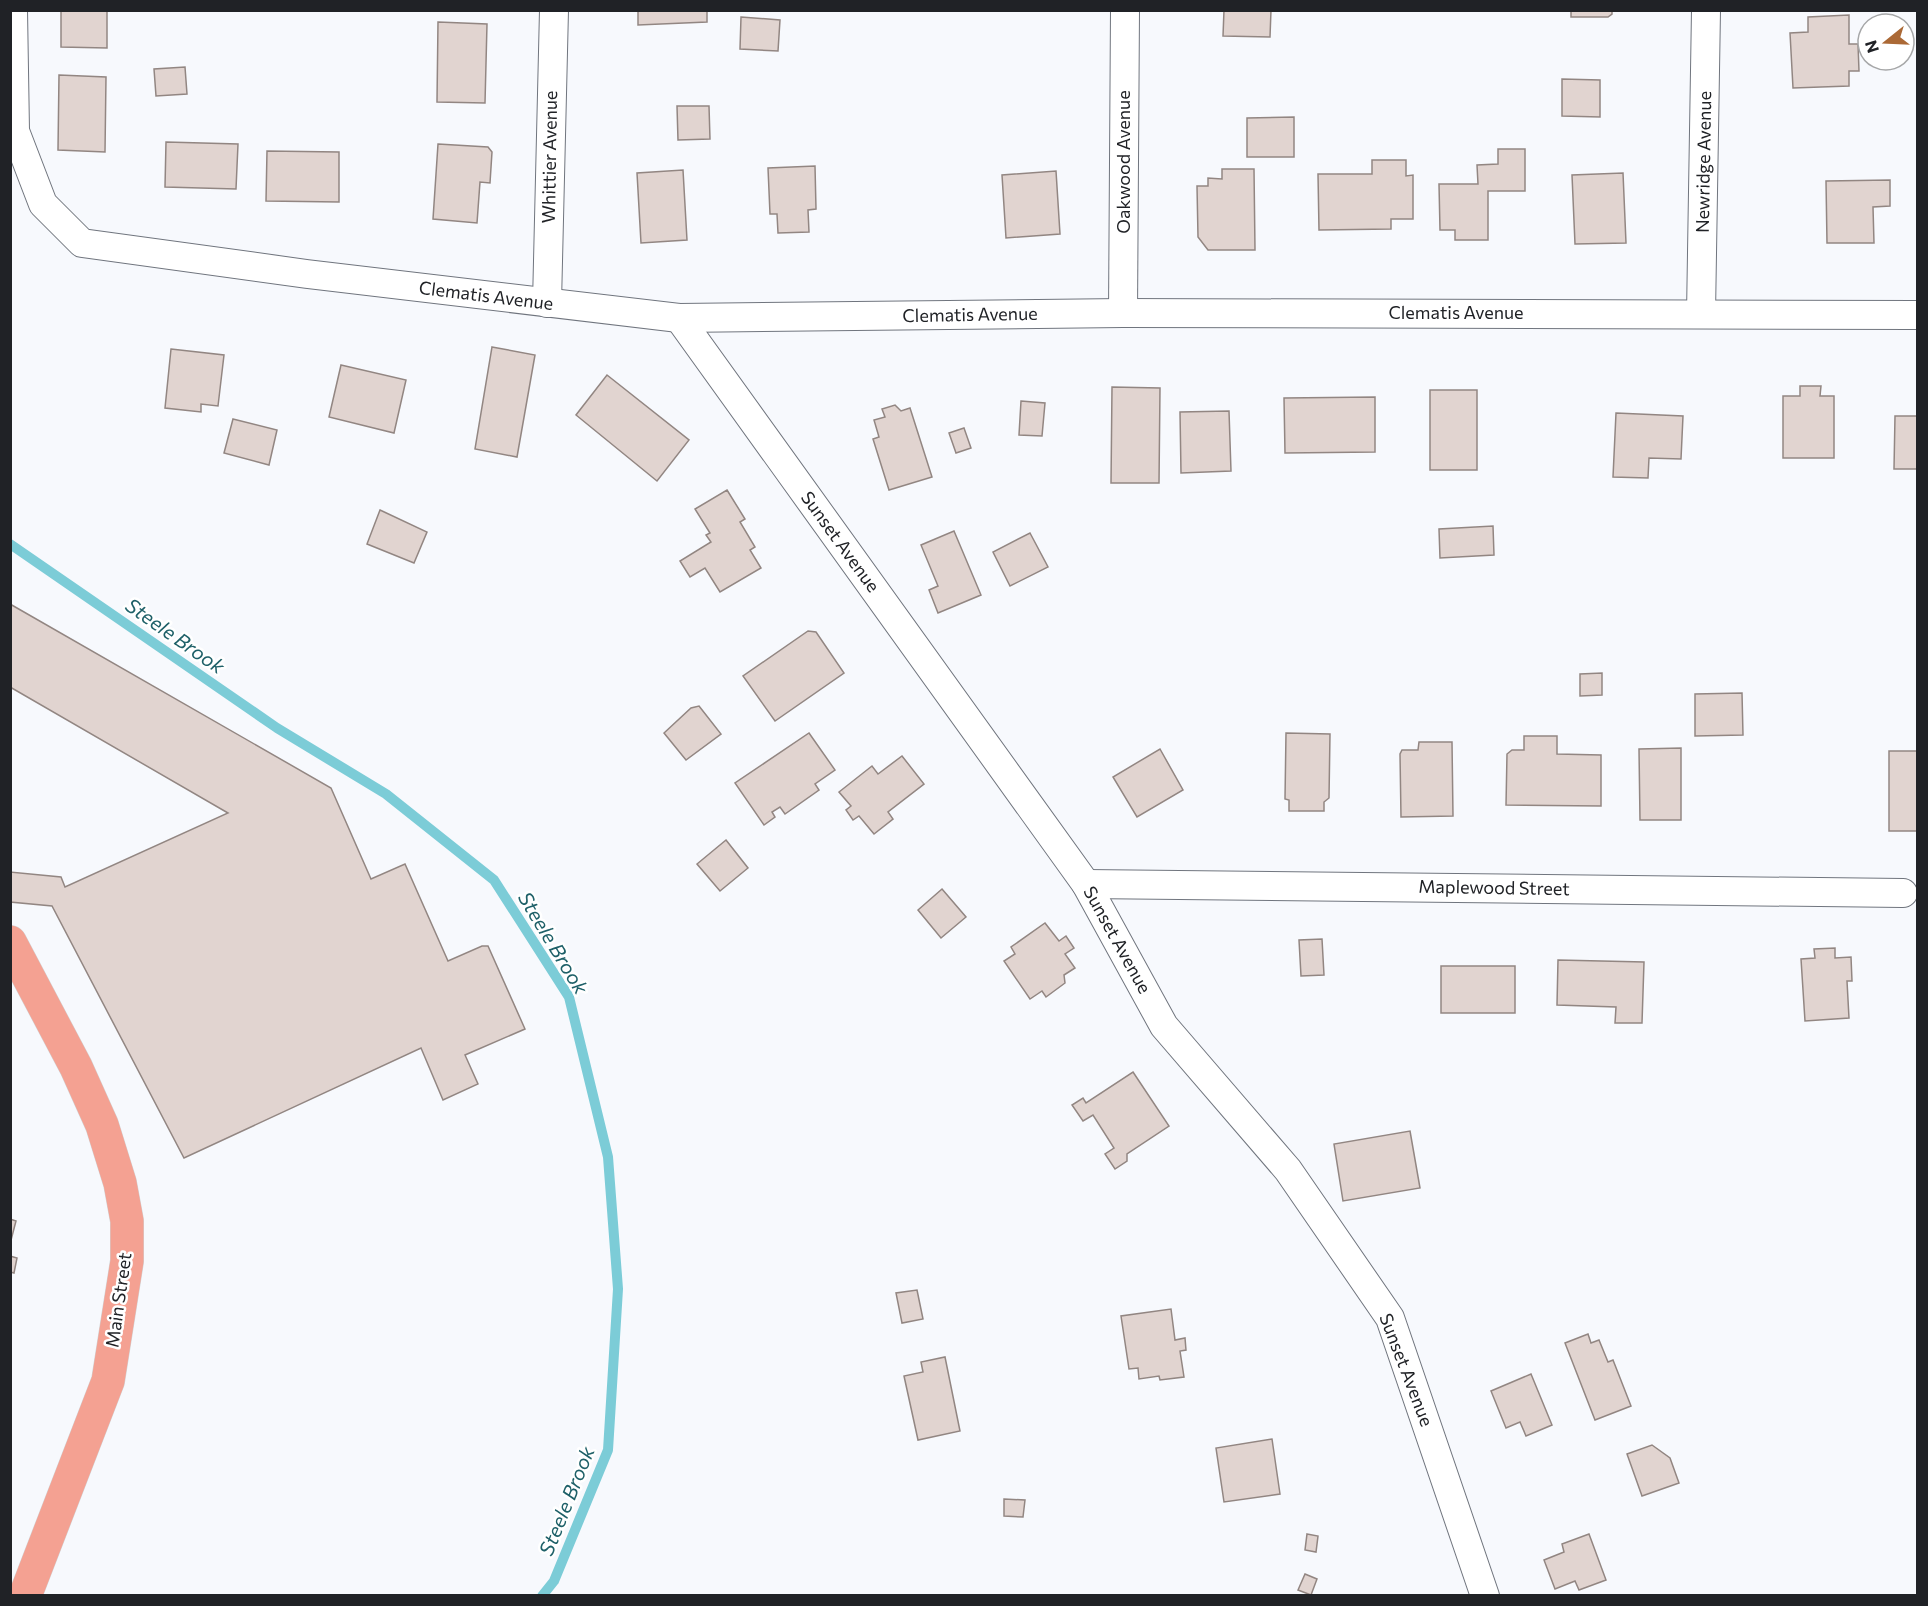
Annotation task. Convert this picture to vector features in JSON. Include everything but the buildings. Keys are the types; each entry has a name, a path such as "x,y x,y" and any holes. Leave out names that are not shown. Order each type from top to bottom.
{"main road":[{"name":"Main Street","path":"10,942 76,1067 102,1125 120,1183 127,1221 127,1261 108,1380 25,1596"}],"street":[{"name":"Clematis Avenue","path":"13,10 15,131 44,204 82,243 679,318 1123,313 1917,315"},
{"name":"Whittier Avenue","path":"547,303 554,10"},
{"name":"Oakwood Avenue","path":"1123,313 1125,10"},
{"name":"Newridge Avenue","path":"1701,314 1706,10"},
{"name":"Sunset Avenue","path":"679,318 1086,884 1164,1026 1288,1170 1390,1318 1485,1596"},
{"name":"Maplewood Street","path":"1086,884 1903,892"}],"waterway":[{"name":"Steele Brook","path":"10,544 277,728 386,794 494,880 569,997 608,1157 618,1289 608,1450 554,1581 542,1596"}]}
